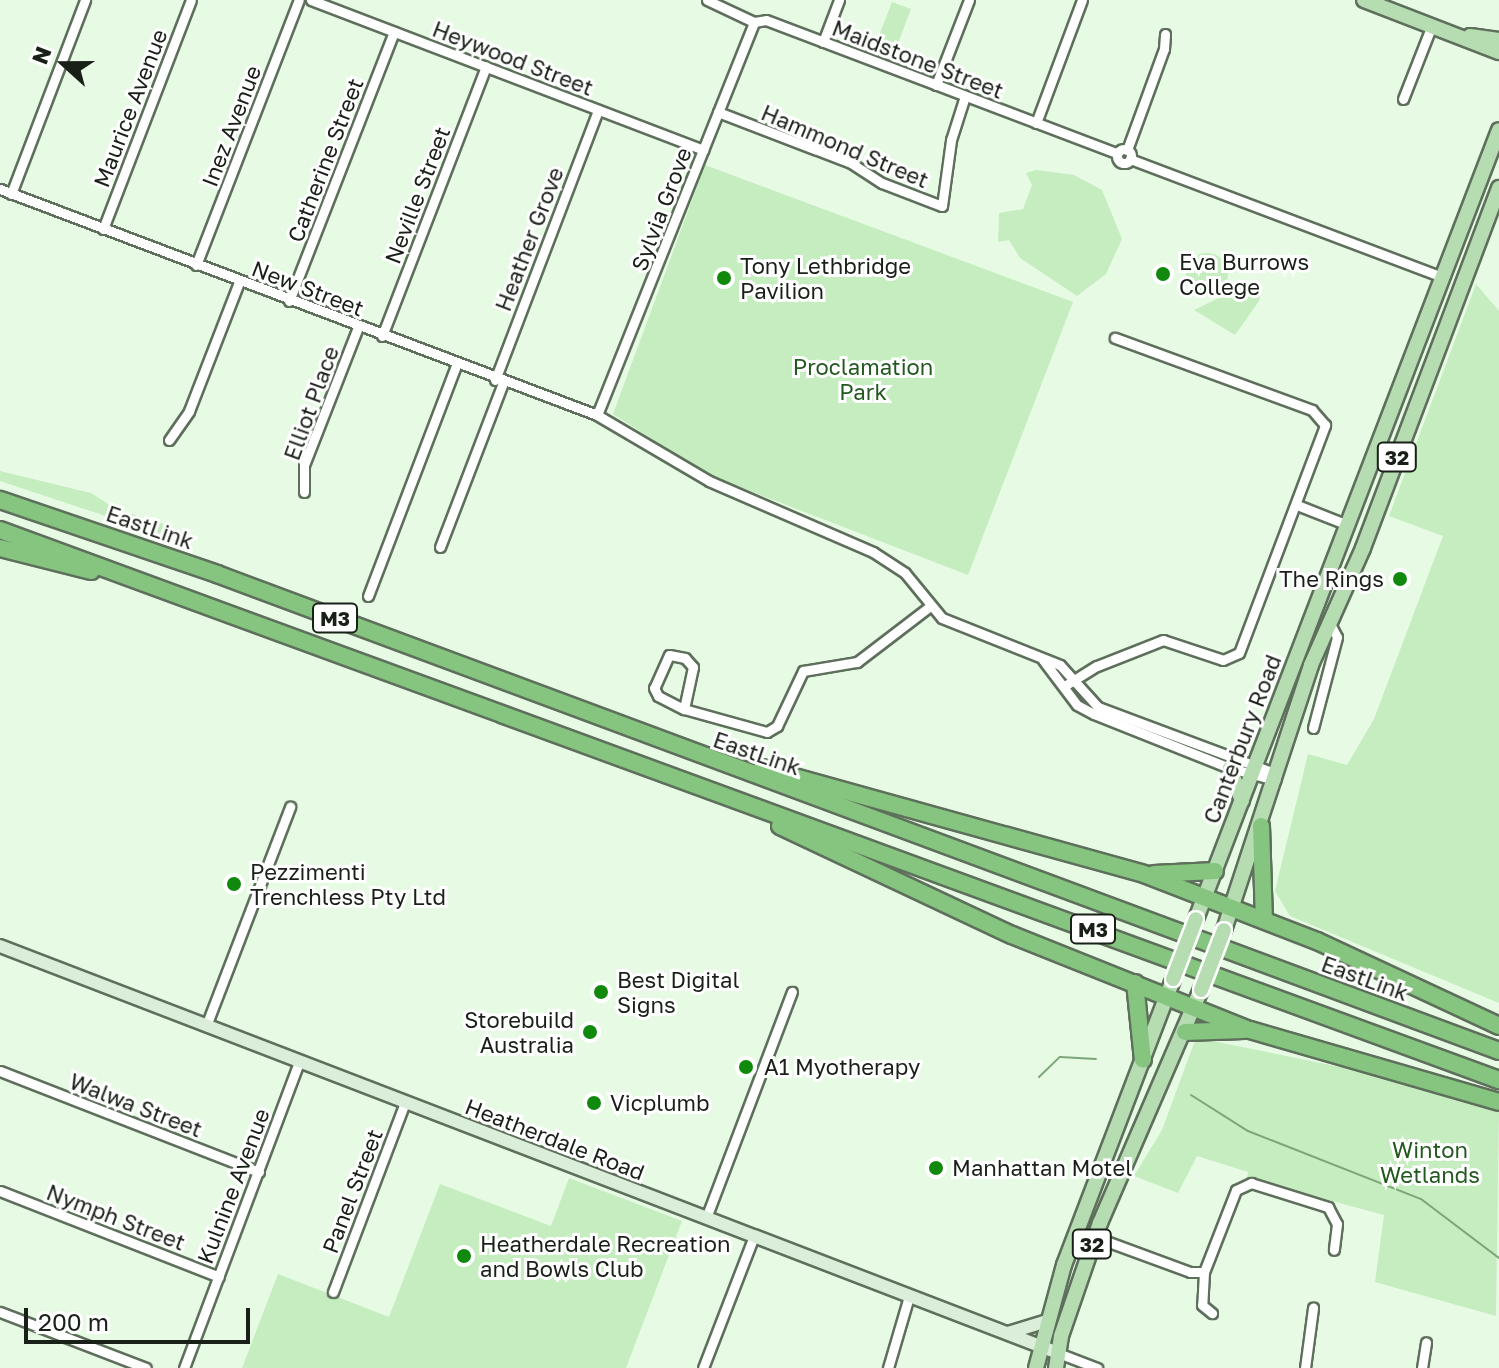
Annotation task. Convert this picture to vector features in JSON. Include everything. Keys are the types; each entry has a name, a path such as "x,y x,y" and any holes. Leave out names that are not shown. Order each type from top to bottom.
{"highway":[{"name":"EastLink","path":"0,500 217,574 667,745 1499,1051"},
{"name":"M3","path":"0,530 1499,1080"},
{"path":"0,548 174,592"},
{"path":"667,745 858,792 1144,874 1264,920 1499,1026"},
{"path":"685,782 974,919 1135,983 1170,987 1198,997 1250,1030 1499,1102"},
{"path":"1261,826 1264,920"},
{"path":"1144,874 1215,871"},
{"path":"1135,983 1143,1060"},
{"path":"1185,1032 1250,1030"}],"main road":[{"path":"1364,0 1499,52"},
{"path":"1457,34 1499,40"},
{"name":"Canterbury Road","path":"1036,1368 1047,1321 1170,987 1499,130"},
{"name":"Canterbury Road","path":"1057,1361 1095,1237 1185,1032 1233,908 1329,622 1363,548 1499,188"},
{"path":"1440,283 1463,283"},
{"path":"1345,532 1363,548"},
{"path":"1230,768 1242,801"},
{"name":"Heatherdale Road","path":"0,946 1008,1333 1041,1346 1057,1361"},
{"path":"1008,1333 1047,1321"}],"street":[{"path":"11,194 85,0"},
{"name":"Maurice Avenue","path":"103,229 191,0"},
{"name":"Inez Avenue","path":"196,265 299,0"},
{"name":"Heywood Street","path":"311,0 703,150"},
{"path":"823,42 839,0"},
{"path":"936,85 969,0"},
{"path":"1036,123 1082,0"},
{"name":"Maidstone Street","path":"714,1 754,22 766,20 1125,154 1440,283"},
{"name":"Sylvia Grove","path":"599,412 754,22"},
{"path":"1403,99 1432,25"},
{"name":"Catherine Street","path":"289,301 394,32"},
{"path":"1125,154 1164,49 1165,34"},
{"name":"Neville Street","path":"382,336 486,66"},
{"name":"Hammond Street","path":"718,112 851,163 882,183 942,206 951,140 965,96"},
{"name":"Heather Grove","path":"440,547 598,110"},
{"name":"New Street","path":"0,189 456,365 599,412 696,474 873,552 905,573 929,607"},
{"path":"169,440 189,411 239,282"},
{"name":"Elliot Place","path":"304,492 304,465 358,327"},
{"path":"1069,683 1097,666 1163,640 1223,660 1235,656 1243,648 1324,432 1320,414 1115,338"},
{"path":"368,596 456,365"},
{"path":"1297,505 1345,532"},
{"path":"684,709 693,667 685,658 669,655 654,688 658,696 684,709 767,732 777,726 803,671 857,662 929,607 956,625 1037,656 1098,707 1254,771 1276,777"},
{"name":"Canterbury Road","path":"1313,728 1337,637 1329,622"},
{"path":"1069,683 1077,705 1094,714 1230,768 1254,771"},
{"path":"206,1026 290,807"},
{"path":"706,1218 792,992"},
{"name":"Kulnine Avenue","path":"184,1368 299,1062"},
{"name":"Walwa Street","path":"0,1071 259,1172"},
{"name":"Panel Street","path":"333,1292 405,1102"},
{"path":"1212,1313 1202,1305 1204,1272 1236,1190 1251,1183 1328,1207 1337,1224 1334,1250"},
{"name":"Nymph Street","path":"0,1191 219,1277"},
{"path":"703,1368 754,1236"},
{"path":"1095,1237 1190,1272 1204,1272"},
{"path":"888,1368 909,1296"},
{"path":"1305,1368 1313,1308"},
{"path":"0,1312 146,1368"},
{"path":"1422,1368 1426,1342"},
{"name":"Heatherdale Road","path":"1057,1361 1097,1368"}],"green space":[{"path":"892,2 911,9 892,59 873,51"},
{"name":"Proclamation Park","path":"705,165 1073,302 968,575 706,474 613,414"},
{"path":"1036,170 1074,175 1102,190 1122,239 1106,274 1077,296 1020,258 1009,240 998,242 999,213 1023,209 1032,185 1026,173"},
{"path":"1207,253 1222,259 1228,274 1222,289 1207,295 1192,289 1186,274 1192,259"},
{"path":"1248,284 1261,291 1259,301 1235,335 1194,310"},
{"path":"1476,284 1499,311 1499,1003 1290,916 1275,891 1308,754 1347,765 1374,719 1443,536 1389,516"},
{"path":"0,471 91,493 116,509 164,524 160,534 0,481"},
{"name":"Winton Wetlands","path":"1203,1039 1370,1073 1499,1110 1496,1316 1375,1282 1384,1215 1247,1178 1248,1172 1197,1156 1178,1193 1134,1176 1162,1130 1194,1043"},
{"path":"569,1178 682,1221 626,1368 242,1368 278,1274 389,1317 440,1184 551,1226"}],"waterway":[{"path":"1039,1077 1060,1057 1096,1059"},
{"path":"1191,1095 1248,1131 1421,1199 1499,1258"}],"place":[{"name":"Eva Burrows College","path":"1163,274"},
{"name":"Tony Lethbridge Pavilion","path":"724,278"},
{"name":"The Rings","path":"1400,579"},
{"name":"Pezzimenti Trenchless Pty Ltd","path":"234,884"},
{"name":"Best Digital Signs","path":"601,992"},
{"name":"Storebuild Australia","path":"590,1032"},
{"name":"A1 Myotherapy","path":"746,1067"},
{"name":"Vicplumb","path":"594,1103"},
{"name":"Manhattan Motel","path":"936,1168"},
{"name":"Heatherdale Recreation and Bowls Club","path":"464,1256"}]}
